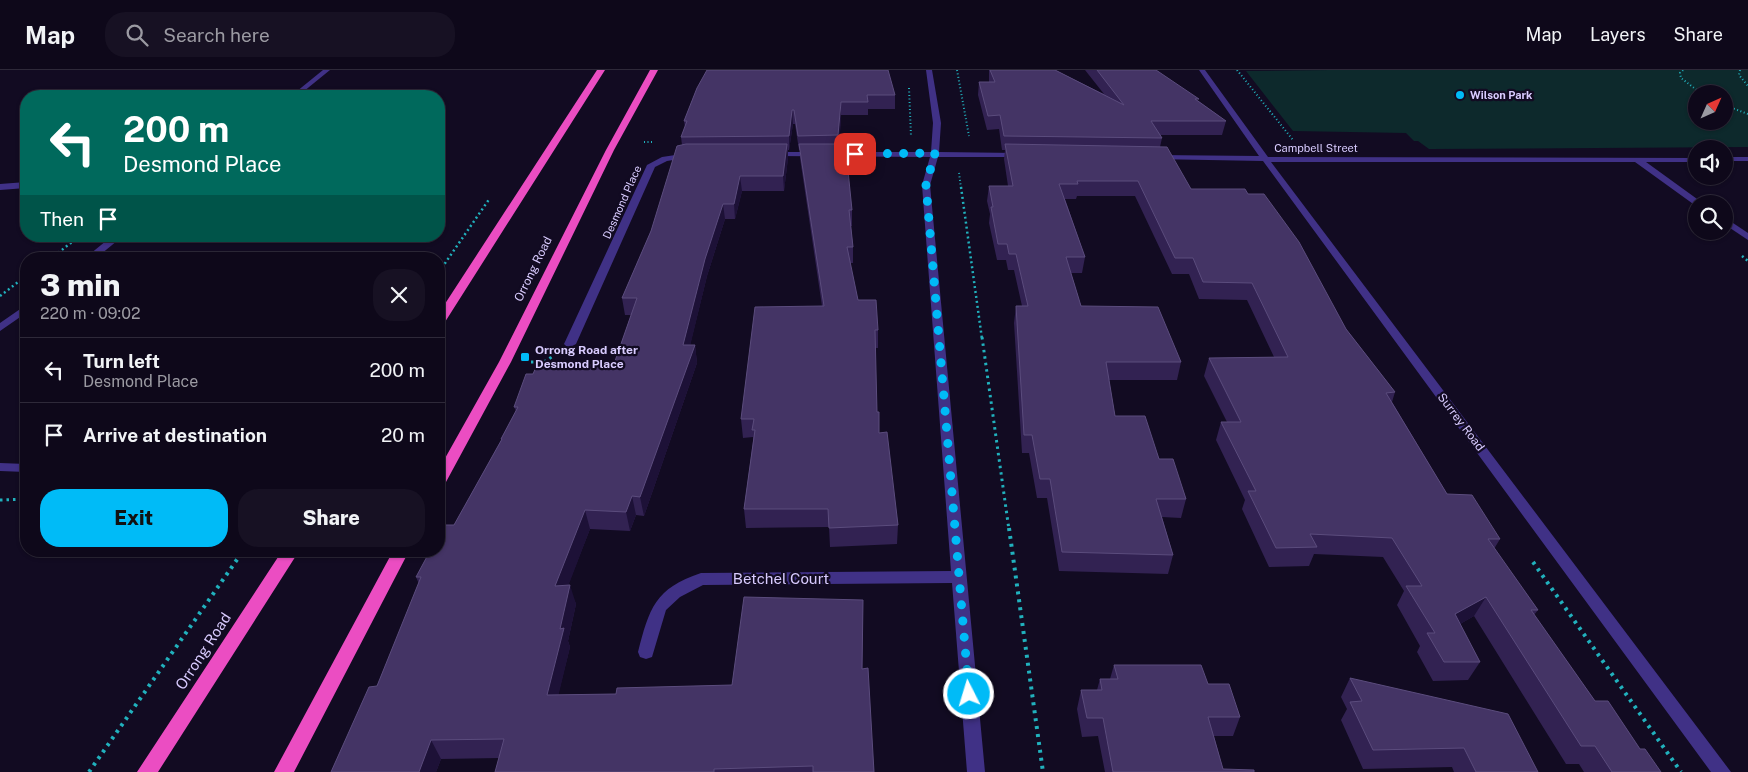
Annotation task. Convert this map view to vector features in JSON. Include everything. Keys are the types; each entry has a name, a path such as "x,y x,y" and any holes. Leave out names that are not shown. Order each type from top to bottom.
{"highway":[{"path":"445,313 601,70"},
{"name":"Orrong Road","path":"445,471 505,362 610,150 654,70"},
{"name":"Orrong Road","path":"147,772 287,557"},
{"path":"284,772 398,557"}],"street":[{"path":"302,90 327,70"},
{"path":"929,70 937,123 935,153 926,185 976,772"},
{"name":"Surrey Road","path":"1202,70 1266,159 1722,772"},
{"path":"766,154 935,153 1031,155"},
{"name":"Desmond Place","path":"570,344 651,166 665,159 698,154"},
{"name":"Campbell Street","path":"1149,157 1688,160"},
{"path":"1733,159 1748,159"},
{"path":"1637,160 1688,196"},
{"path":"0,187 20,185"},
{"path":"1733,226 1748,237"},
{"path":"98,252 110,242"},
{"path":"0,328 20,313"},
{"path":"0,467 20,468"},
{"name":"Betchel Court","path":"646,652 658,608 674,591 701,579 960,577"}],"path":[{"path":"957,70 970,142"},
{"path":"1237,70 1293,141"},
{"path":"1682,70 1680,73 1681,78 1690,85"},
{"path":"1740,70 1739,75 1748,86"},
{"path":"909,88 912,142"},
{"path":"1733,108 1748,114"},
{"path":"963,166 958,174 1043,772"},
{"path":"59,252 72,242"},
{"path":"0,296 20,281"},
{"path":"0,500 20,499"},
{"path":"89,772 239,557"}],"green space":[{"name":"Wilson Park","path":"1748,70 1748,147 1733,147 1733,140 1688,140 1688,147 1429,149 1418,141 1414,141 1406,133 1293,131 1246,71"}],"building":[{"path":"707,70 888,70 895,95 867,95 868,102 841,102 838,135 798,136 794,110 792,110 789,136 681,137 687,121 684,121 697,88"},
{"path":"990,70 1055,70 1124,105 1097,70 1156,70 1199,99 1195,99 1226,121 1151,121 1162,138 1004,136 1000,115 988,116 979,82 995,82"},
{"path":"686,144 787,144 783,176 740,176 734,204 723,204 705,259 683,345 695,345 640,497 632,496 626,512 585,510 555,586 570,585 560,629 564,628 547,695 616,694 617,688 732,685 744,597 863,600 862,669 868,668 874,772 813,772 813,766 714,769 714,772 495,772 504,739 431,740 419,772 331,772 369,687 377,686 421,577 416,577 427,557 445,557 445,525 454,525 502,439 518,407 514,407 526,374 533,374 536,367 614,364 637,298 622,298 651,231 677,146"},
{"path":"799,144 838,144 836,161 847,161 852,210 849,210 853,247 847,247 858,300 876,300 878,330 875,330 879,433 887,432 898,525 829,528 828,509 744,509 755,430 752,430 754,419 741,419 755,307 824,306"},
{"path":"1005,144 1167,147 1191,189 1245,189 1248,194 1264,194 1299,242 1346,329 1395,392 1386,393 1447,494 1472,495 1500,539 1488,539 1538,610 1531,610 1595,701 1608,701 1640,749 1645,749 1661,772 1612,772 1595,746 1581,746 1486,597 1455,614 1480,662 1444,662 1427,633 1435,633 1406,586 1422,586 1392,538 1310,534 1317,547 1276,548 1248,491 1256,491 1221,422 1241,422 1209,358 1288,357 1252,283 1203,282 1193,258 1175,258 1138,181 1077,181 1078,184 1059,184 1085,257 1066,257 1081,306 1158,307 1181,362 1106,362 1115,416 1145,416 1159,459 1173,459 1186,499 1156,499 1173,555 1062,552 1050,479 1040,479 1032,435 1024,435 1016,306 1028,306 1016,254 1009,254 1007,244 998,244 991,207 993,207 989,186 1013,186"},
{"path":"1114,665 1201,665 1208,684 1229,684 1240,717 1208,717 1223,769 1254,770 1254,772 1113,772 1103,718 1087,718 1081,690 1102,690 1100,679 1118,679"},
{"path":"1350,678 1508,714 1538,772 1476,772 1464,748 1373,750 1350,702 1362,701"}],"place":[{"name":"Wilson Park","path":"1460,95"},
{"name":"Orrong Road after Desmond Place","path":"525,357"}],"route":[{"path":"855,154 935,153 926,185 969,694"}]}
